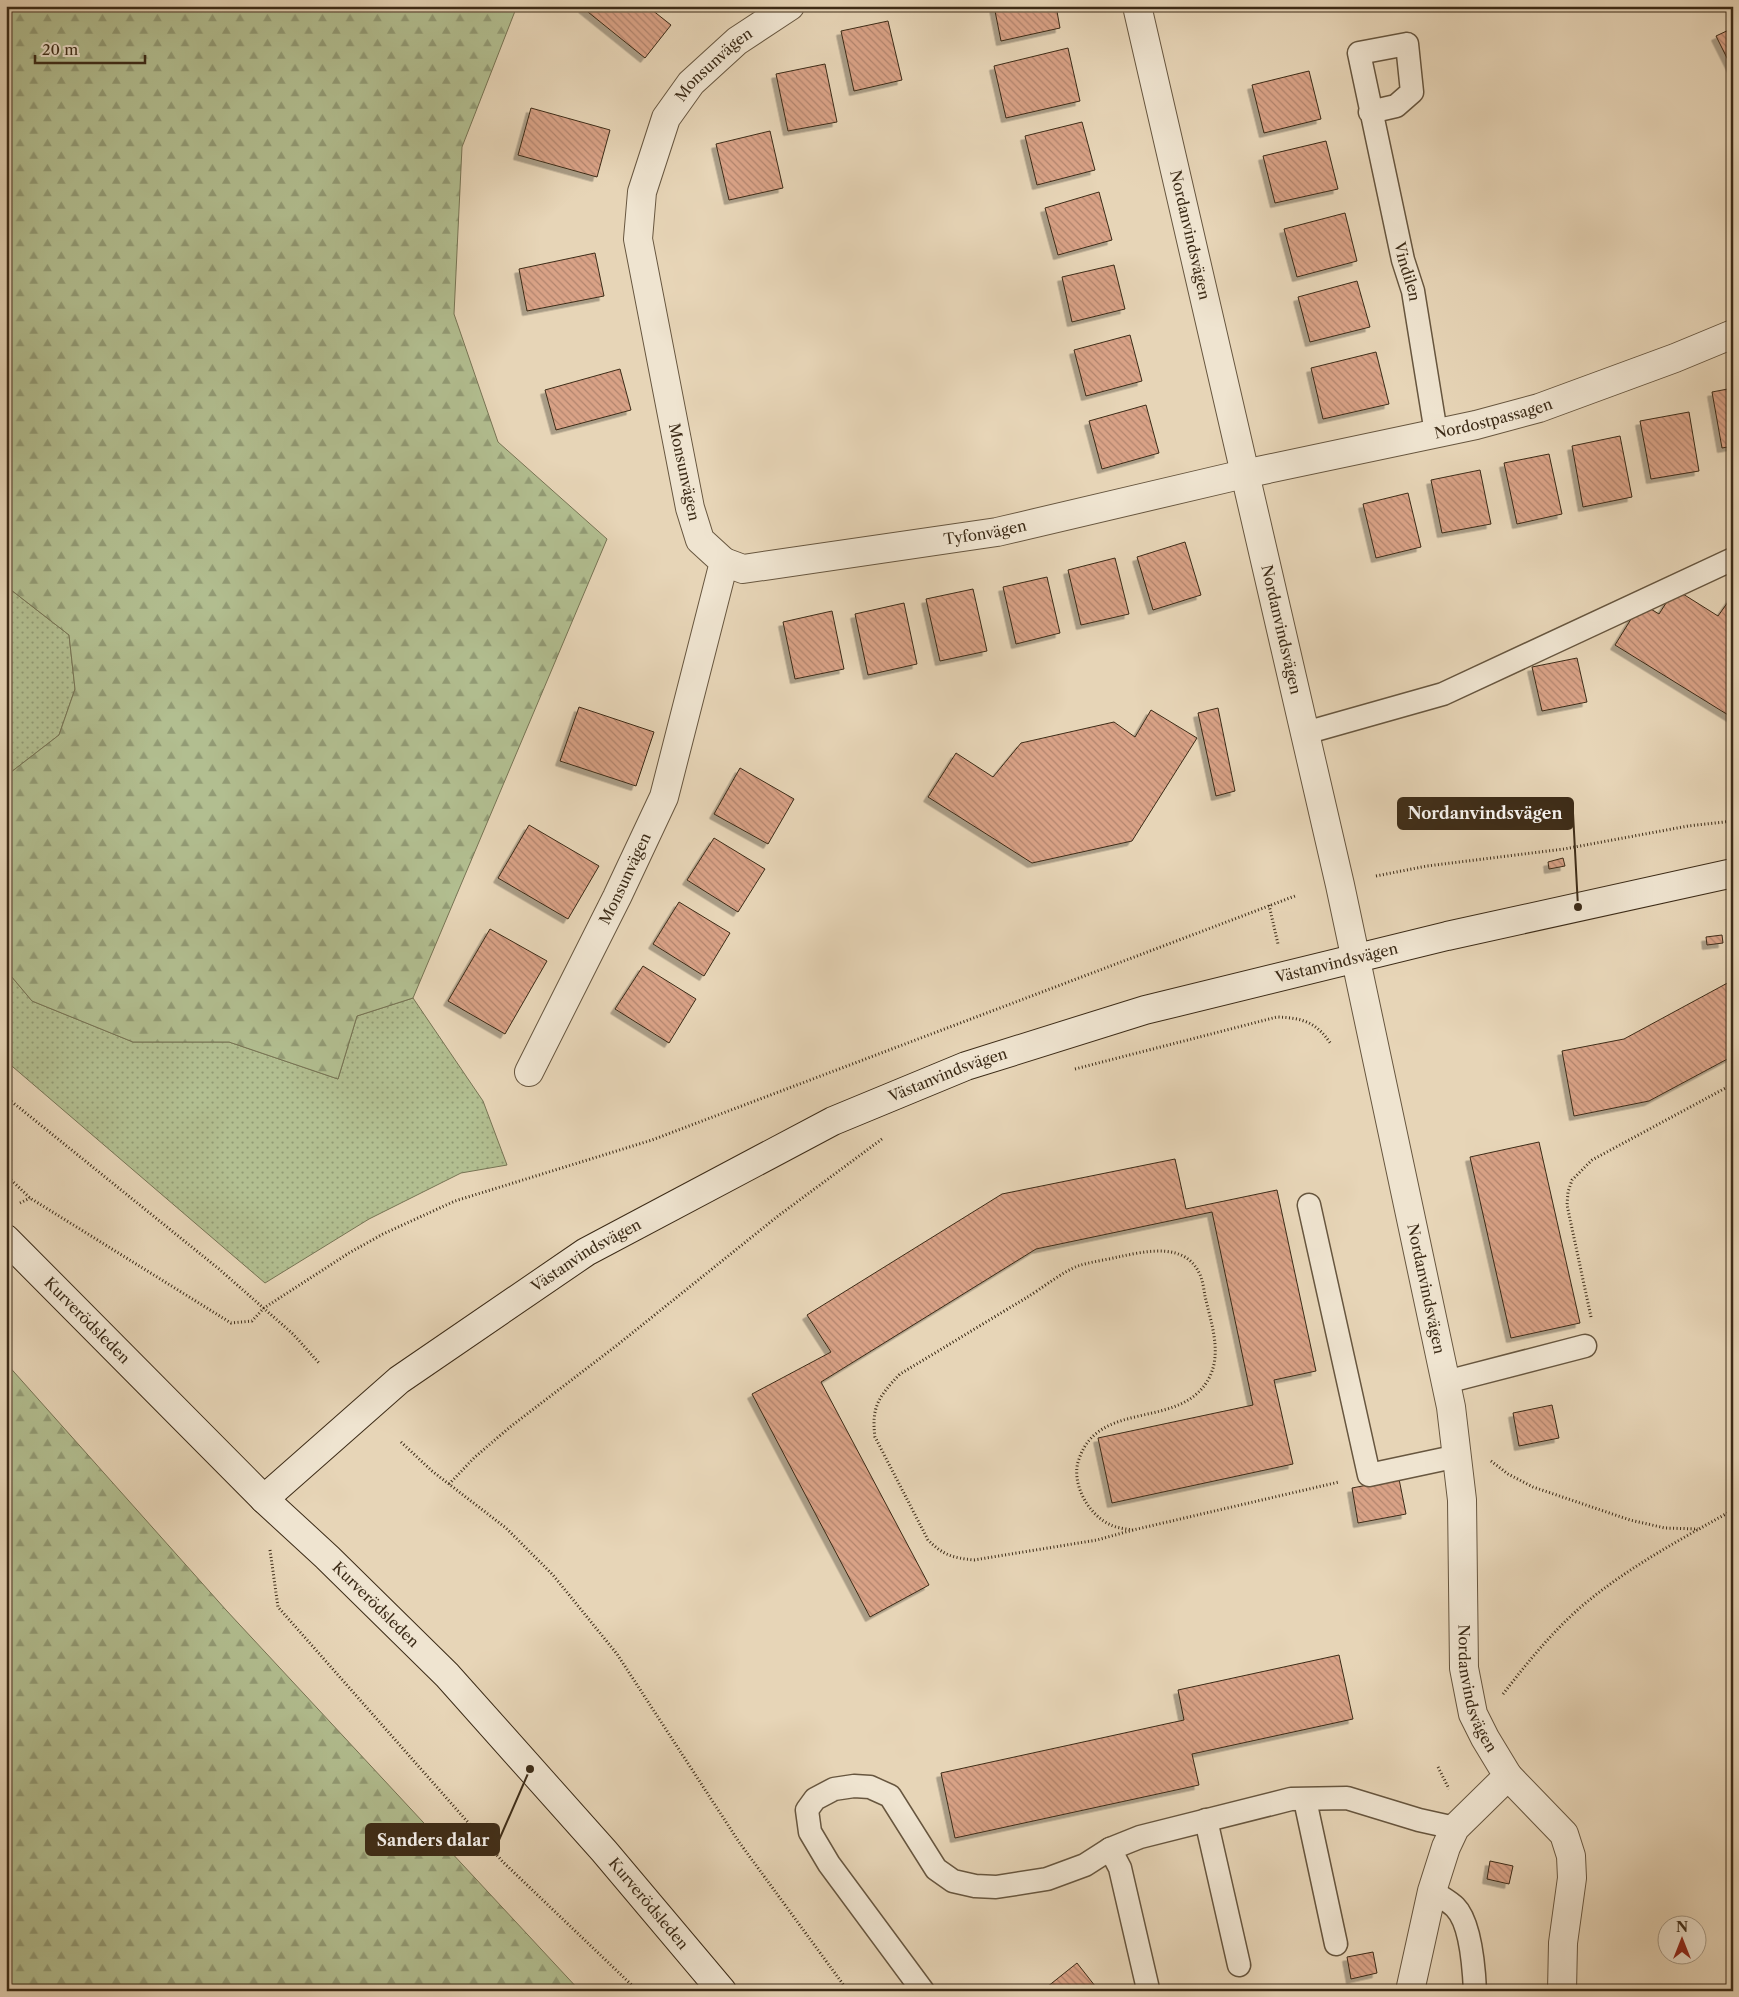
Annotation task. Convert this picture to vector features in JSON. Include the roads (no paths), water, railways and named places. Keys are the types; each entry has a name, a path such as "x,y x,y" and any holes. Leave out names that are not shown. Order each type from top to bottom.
{"street":[{"name":"Monsunvägen","path":"529,1072 617,897 664,797 724,562 700,540 690,508 638,239 642,192 666,118 691,83 737,41 790,6"},
{"name":"Nordanvindsvägen","path":"1136,6 1356,957 1446,1382 1458,1456 1462,1500 1464,1668 1474,1714 1485,1738 1508,1776 1560,1830 1566,1840 1571,1856 1572,1878 1563,1943 1562,1991"},
{"name":"Nordostpassagen","path":"1244,474 1436,433 1540,408 1675,358 1733,334"},
{"name":"Tyfonvägen","path":"724,562 743,569 998,532 1244,474"},
{"name":"Västanvindsvägen","path":"264,1500 399,1380 586,1252 833,1121 966,1066 1126,1016 1356,957 1733,873"},
{"name":"Kurverödsleden","path":"6,1239 264,1500 327,1557 447,1675 604,1851 722,1991"},
{"path":"1410,1991 1432,1891 1446,1847 1456,1828 1508,1776"}],"lane":[{"name":"Vindilen","path":"1370,112 1403,260 1413,291 1436,433"},
{"path":"1305,733 1443,694 1733,560"},
{"path":"1309,1205 1369,1475 1458,1456"},
{"path":"1446,1382 1585,1346"},
{"path":"923,1991 829,1864 810,1832 807,1810 815,1799 834,1789 854,1786 870,1787 890,1796 936,1868 952,1881 975,1886 996,1887 1047,1880 1085,1866 1110,1849 1140,1837 1291,1799 1346,1798 1419,1820 1456,1828"},
{"path":"1304,1800 1336,1944"},
{"path":"1206,1820 1239,1966"},
{"path":"1110,1849 1120,1868 1148,1989"},
{"path":"1432,1891 1456,1908 1464,1925 1470,1941 1475,1991"}],"place":[{"name":"Nordanvindsvägen","path":"1578,907"},
{"name":"Sanders dalar","path":"530,1769"}]}
